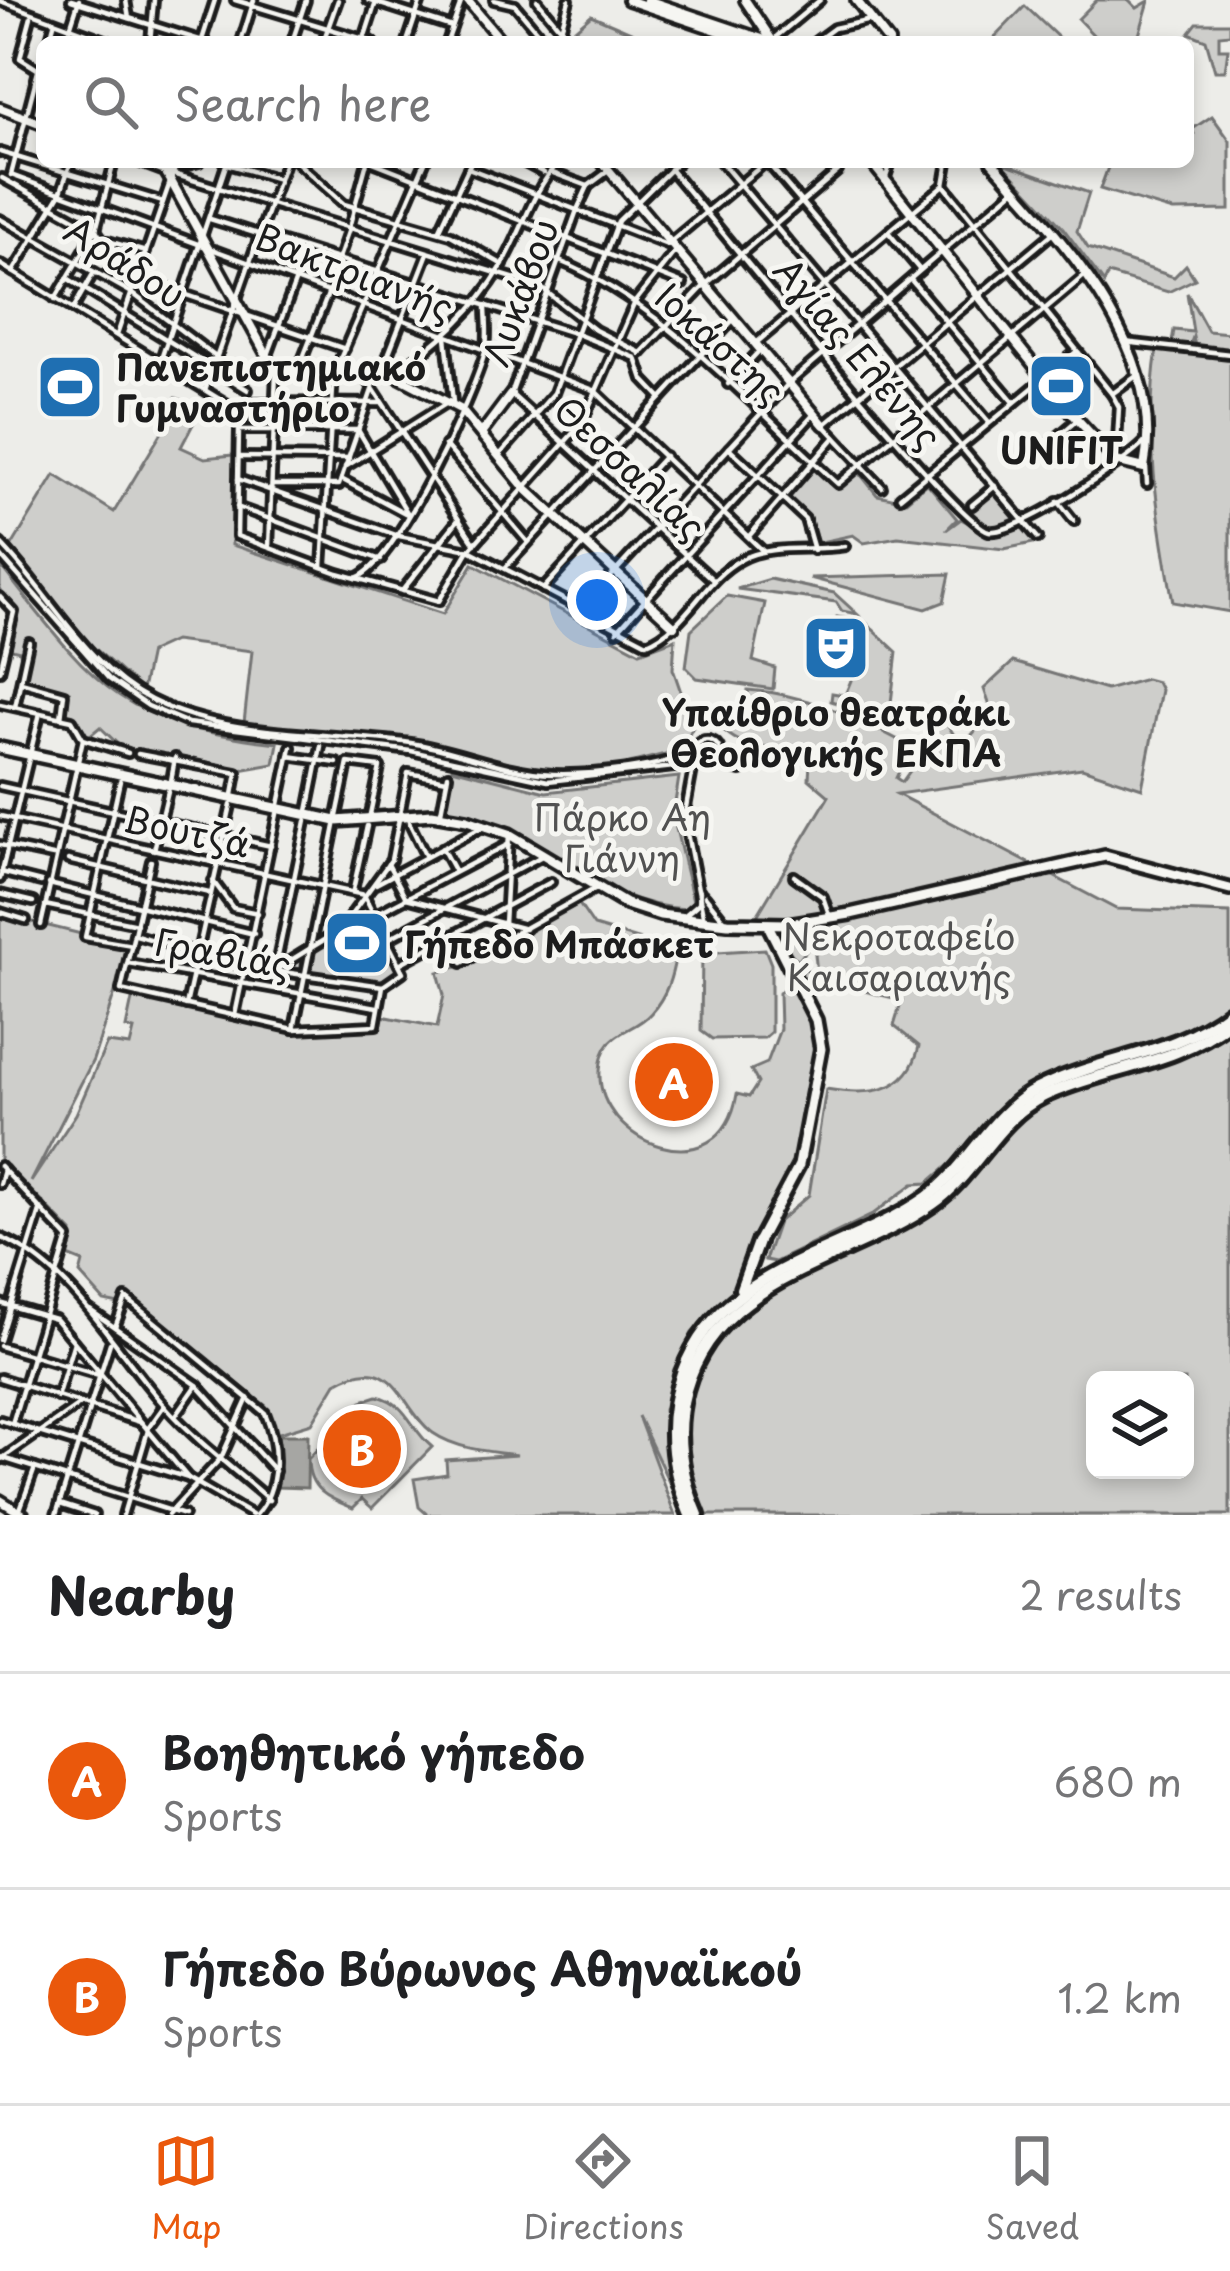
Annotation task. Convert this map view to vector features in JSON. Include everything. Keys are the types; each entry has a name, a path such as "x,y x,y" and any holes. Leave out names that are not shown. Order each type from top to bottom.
{"main road":[{"path":"0,750 336,824 440,817 487,825 639,909 728,923 756,922 779,930 1088,857 1120,859 1230,889"},
{"path":"694,1515 673,1459 673,1407 697,1340 736,1296 799,1165 820,1054 815,1020 784,954 779,930"},
{"path":"736,1296 929,1195 1011,1107 1034,1091 1169,1048 1230,1010"},
{"path":"754,1295 935,1202 1017,1113 1038,1100 1181,1053 1230,1022"},
{"path":"694,1515 681,1456 685,1396 711,1336 763,1281 758,1242"},
{"path":"759,1261 777,1273"}],"street":[{"path":"0,1 11,0 30,9 20,58 36,68"},
{"path":"126,0 129,18"},
{"path":"152,36 154,0"},
{"path":"205,36 215,0"},
{"path":"235,0 254,2 351,36"},
{"path":"294,36 306,0"},
{"path":"325,36 338,0"},
{"path":"409,36 421,0"},
{"path":"449,36 465,0 495,36"},
{"path":"494,0 516,3 542,36"},
{"path":"537,0 561,29"},
{"path":"553,36 561,29 569,0"},
{"path":"629,0 720,33"},
{"path":"646,0 676,5 720,33"},
{"path":"777,36 820,0"},
{"path":"856,0 884,36"},
{"path":"70,28 76,1 185,36"},
{"path":"364,36 374,1 452,27"},
{"path":"747,1 770,36"},
{"path":"243,36 254,2"},
{"path":"31,16 88,36"},
{"path":"823,36 834,28 871,20"},
{"path":"754,36 761,21"},
{"path":"51,36 54,24"},
{"path":"36,84 6,176 109,241 133,290"},
{"path":"0,108 36,122"},
{"path":"0,152 36,160"},
{"path":"14,272 69,168"},
{"path":"75,168 164,202"},
{"path":"56,299 96,230 112,168"},
{"path":"160,362 225,168"},
{"path":"243,168 279,179"},
{"path":"205,390 239,307 283,168"},
{"path":"303,168 335,198 439,231 503,265"},
{"path":"339,259 368,168"},
{"path":"388,168 458,191 683,284"},
{"path":"322,567 334,373 421,168"},
{"path":"439,231 469,168"},
{"path":"477,168 674,247"},
{"path":"537,168 588,186"},
{"path":"393,374 446,336 499,272 533,192 553,168"},
{"name":"Λυκάβου","path":"481,434 511,394 577,210 603,168"},
{"path":"607,168 882,488"},
{"path":"727,168 1038,538"},
{"path":"382,403 250,402 242,412 239,430 237,536 355,578 439,601 472,547 582,423 616,337 674,247 759,168"},
{"path":"771,168 989,422"},
{"path":"639,356 705,285 838,171 836,168"},
{"path":"876,168 1077,419 1116,461 1137,470 1146,467"},
{"path":"885,180 889,168"},
{"path":"728,385 791,313 944,185 947,168"},
{"path":"997,168 1055,231 1117,320 1135,376 1148,484"},
{"path":"498,457 537,416 561,378 616,227 670,169"},
{"name":"Αγίας Ελένης","path":"670,169 927,474 981,528 1001,531 1026,523"},
{"path":"172,171 218,190 350,226 546,290 580,319 616,337 639,356 643,380 662,398"},
{"path":"117,335 172,171"},
{"path":"172,171 204,242 276,372 269,548"},
{"name":"Βακτριανής","path":"6,176 204,242 594,390 764,551"},
{"path":"944,185 1112,394 1119,407 1116,461"},
{"path":"580,610 788,384 1016,189"},
{"name":"Αράδου","path":"0,219 133,290 217,358"},
{"path":"210,219 639,356"},
{"path":"824,425 1055,231"},
{"path":"888,232 921,271"},
{"path":"109,241 146,252"},
{"path":"381,373 428,253"},
{"name":"Ιοκάστης","path":"557,260 597,276 635,302 838,484 859,463"},
{"path":"0,264 242,412"},
{"path":"73,309 94,271"},
{"path":"859,463 1085,275"},
{"path":"268,356 297,277"},
{"path":"67,278 248,390"},
{"path":"137,278 239,307 345,350"},
{"path":"910,280 1014,401"},
{"path":"297,373 330,289"},
{"path":"355,578 381,560 399,536 445,445 454,406 486,350 485,305"},
{"path":"505,568 734,319"},
{"path":"446,336 454,406"},
{"path":"1124,343 1230,354"},
{"path":"900,497 1077,351"},
{"path":"276,372 393,374 454,406 525,488 674,626"},
{"path":"363,373 472,547"},
{"path":"1112,394 1135,376"},
{"path":"340,482 373,388"},
{"name":"Θεσσαλίας","path":"511,394 713,580"},
{"path":"346,467 454,406"},
{"path":"617,631 814,414"},
{"path":"1048,445 1077,419"},
{"path":"239,430 358,430"},
{"path":"358,430 409,515"},
{"path":"750,535 835,437"},
{"path":"1026,523 1072,497 1144,442"},
{"path":"445,445 528,542"},
{"path":"729,448 805,519 814,550"},
{"path":"543,590 664,456"},
{"path":"238,457 349,458"},
{"path":"238,479 399,536 472,547 617,631 647,643 674,626 713,580 748,556 845,546"},
{"path":"272,488 340,482 409,515"},
{"path":"972,505 995,486"},
{"path":"638,487 668,516"},
{"path":"1058,501 1074,521"},
{"path":"237,507 381,560"},
{"path":"402,591 458,519"},
{"path":"748,556 757,541"},
{"path":"0,543 113,673 150,699 192,715 410,743 546,774 614,770 680,757 709,740 741,771 699,763"},
{"path":"0,555 109,680 148,706 188,723 411,751 539,781 588,781 699,763 720,752"},
{"path":"0,597 14,612 0,667"},
{"path":"0,626 10,628"},
{"path":"15,707 29,643"},
{"path":"21,682 61,691 61,718"},
{"path":"0,704 72,720 83,739 127,753 86,937 132,945"},
{"path":"40,713 3,845 1,875 41,883"},
{"path":"41,925 83,739"},
{"path":"275,970 321,746"},
{"path":"236,1015 291,747"},
{"path":"690,783 699,763 695,748"},
{"path":"138,754 237,773 186,1005"},
{"path":"289,756 337,763"},
{"path":"154,850 175,758"},
{"path":"294,1029 348,763 380,767 352,892"},
{"path":"699,763 691,774 686,830 704,920"},
{"path":"275,970 332,936 388,864 402,820 408,773 448,778 440,817"},
{"path":"0,786 271,846"},
{"name":"Βουτζά","path":"0,816 364,895"},
{"path":"402,820 426,857"},
{"path":"370,887 487,825"},
{"path":"374,915 509,839"},
{"path":"503,942 509,839"},
{"path":"3,845 55,857"},
{"path":"442,848 455,872"},
{"path":"386,940 544,855"},
{"path":"68,860 211,894"},
{"path":"151,860 121,990 294,1029 376,1025 383,986"},
{"path":"388,864 406,898 525,929"},
{"path":"399,964 572,871"},
{"path":"794,876 823,897 830,917"},
{"path":"214,881 233,908 258,913"},
{"path":"50,884 254,934"},
{"path":"461,963 599,886"},
{"path":"682,917 699,903 700,886"},
{"path":"700,886 728,923"},
{"path":"0,894 33,902"},
{"path":"135,935 247,967 383,986 404,972 364,895"},
{"path":"45,905 137,924"},
{"path":"0,912 26,920"},
{"path":"314,932 332,936"},
{"name":"Γραβιάς","path":"128,963 379,1007"},
{"path":"0,1184 2,1168"},
{"path":"2,1168 42,1206 67,1244 12,1424"},
{"path":"42,1206 0,1343 100,1373"},
{"path":"0,1237 28,1250 58,1276 164,1406 269,1500"},
{"path":"0,1420 188,1478 254,1515 269,1500 275,1471 268,1418 128,1299 123,1301 115,1327"},
{"path":"0,1303 46,1316 74,1342 188,1478"},
{"path":"85,1307 197,1385 275,1471"},
{"path":"56,1515 111,1340"},
{"path":"56,1396 74,1342"},
{"path":"0,1378 147,1425"},
{"path":"175,1416 197,1385"},
{"path":"170,1513 221,1459 248,1398"},
{"path":"1,1458 80,1404"},
{"path":"123,1515 147,1425 164,1406"},
{"path":"1,1458 184,1515"},
{"path":"0,1500 22,1514 35,1468"},
{"path":"59,1504 94,1515"}],"green space":[{"path":"1097,0 1129,0 1137,8 1149,1 1139,36 1094,36 1078,19"},
{"path":"1025,6 1057,36 996,36"},
{"path":"591,15 640,36 567,36"},
{"path":"1197,23 1230,23 1230,34 1219,35 1219,49 1228,49 1225,71 1215,71 1206,40 1189,33"},
{"path":"1212,116 1230,141 1230,210 1173,211 1100,189 1108,168 1194,168 1194,128"},
{"path":"1007,168 1089,193 1077,231 1088,248 1174,277 1186,265 1195,279 1168,292 1108,274 1104,283 1063,228"},
{"path":"1187,293 1208,331 1230,333 1230,350 1195,346 1193,337 1190,345 1172,342 1174,330 1193,332"},
{"path":"1157,349 1230,358 1230,612 1173,602 1152,443"},
{"path":"176,398 202,407 181,447 205,458 233,455 232,545 443,614 473,564 640,652 675,639 673,669 693,727 681,750 614,767 553,773 410,740 244,723 252,651 174,641 150,652 142,690 93,647 10,549 55,475 114,512 168,422 162,415"},
{"path":"815,464 836,487 858,471 877,495 906,501 927,483 957,519 946,530 961,519 991,535 1025,525 1038,542 1004,549 898,537 864,543 853,535 816,543 809,520 787,499"},
{"path":"994,490 1019,519 991,528 966,513"},
{"path":"0,565 61,641 115,693 181,725 278,743 274,764 234,771 123,749 100,727 88,737 63,716 66,698 60,689 23,682 20,651 7,648 17,612 0,594"},
{"path":"950,574 944,602 926,609 810,578"},
{"path":"770,579 834,593 857,614 842,611 836,602 737,589"},
{"path":"727,596 765,603 753,661 775,668 773,689 697,678 686,667 691,630"},
{"path":"837,617 865,622 897,652 889,720 831,701 832,693 845,695 858,656 856,641 834,635"},
{"name":"Νεκροταφείο Καισαριανής","path":"1013,662 1106,690 1146,679 1157,682 1161,690 1142,788 1082,768 897,794 1116,909 1230,913 1230,1515 703,1515 689,1472 684,1424 692,1378 714,1337 761,1298 951,1191 957,1158 928,1183 913,1184 872,1215 775,1262 765,1260 778,1222 809,1195 826,1089 871,1091 896,1083 914,1062 919,1046 894,1026 902,1000 801,976 804,969 817,973 815,954 822,951 821,943 814,941 798,961 787,949 793,933 785,930 778,936 757,916 829,796 809,779 811,748 743,743 713,716 749,716 748,690 829,708 904,743 907,754 896,778 902,782 935,736 937,707 957,740 969,738 992,712 984,689"},
{"name":"Πάρκο Αη Γιάννη","path":"452,768 546,792 679,777 673,816 693,901 686,909 622,894 506,832 443,813"},
{"path":"364,902 396,971 381,981 286,969 342,933"},
{"path":"579,904 594,926 637,939 621,948 625,955 640,956 640,947 662,943 676,954 657,1006 612,1040 602,1057 604,1097 617,1119 637,1136 686,1149 708,1142 726,1124 737,1094 749,1097 758,1083 751,1070 767,1063 780,1029 779,993 785,987 800,997 816,1039 797,1157 751,1244 742,1281 692,1333 674,1369 664,1410 675,1495 638,1416 675,1515 428,1515 419,1507 414,1479 447,1474 446,1460 517,1455 474,1449 433,1433 395,1386 372,1373 336,1383 312,1423 276,1434 266,1406 124,1293 119,1304 104,1301 80,1274 83,1262 68,1256 72,1232 0,1159 0,914 130,946 93,1060 31,1182 76,1114 107,1043 130,1046 134,1030 126,1028 133,995 292,1031 372,1030 382,1016 437,1027 444,995 438,972 465,965"},
{"path":"765,949 771,964 771,1032 764,1038 712,1039 701,1031 702,953"},
{"path":"664,1047 709,1091 684,1117 638,1073"},
{"path":"377,1396 396,1404 432,1447 372,1508 362,1499 353,1508 316,1485 308,1459 362,1401"}],"shaded area":[{"path":"278,1435 308,1435 307,1488 277,1487"}],"place":[{"name":"UNIFIT","path":"1061,386"},
{"name":"Πανεπιστημιακό Γυμναστήριο","path":"70,387"},
{"name":"Υπαίθριο θεατράκι Θεολογικής ΕΚΠΑ","path":"836,648"},
{"name":"Γήπεδο Μπάσκετ","path":"357,943"},
{"name":"Βοηθητικό γήπεδο","path":"674,1082"},
{"name":"Γήπεδο Βύρωνος Αθηναϊκού","path":"362,1449"}]}
